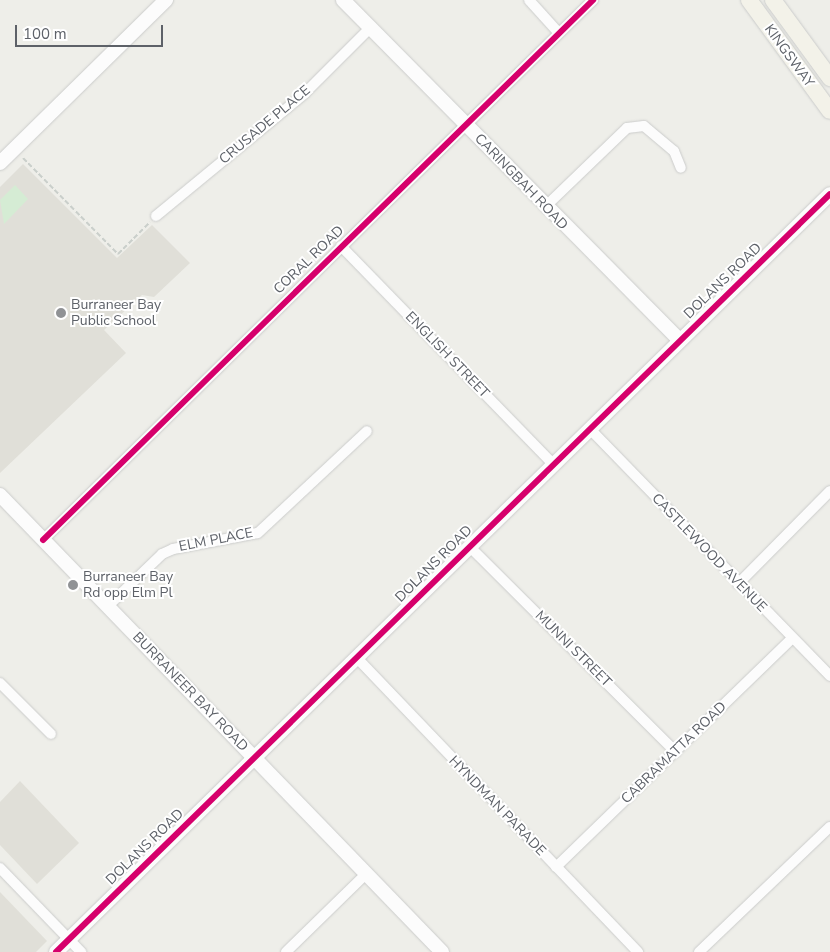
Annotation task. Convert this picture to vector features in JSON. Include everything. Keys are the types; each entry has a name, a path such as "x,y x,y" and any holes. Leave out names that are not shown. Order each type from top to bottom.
{"main road":[{"name":"KINGSWAY","path":"749,0 830,111"},
{"name":"KINGSWAY","path":"774,0 830,78"}],"street":[{"path":"0,163 166,0"},
{"name":"CARINGBAH ROAD","path":"343,0 545,208 680,340"},
{"path":"529,0 558,32"},
{"name":"CORAL ROAD","path":"43,540 341,246 467,127 558,32 593,0"},
{"name":"CRUSADE PLACE","path":"156,216 305,93 369,28"},
{"path":"545,208 627,128 644,126 674,151 681,168"},
{"name":"DOLANS ROAD","path":"56,952 830,194"},
{"name":"ENGLISH STREET","path":"341,246 553,464"},
{"name":"CASTLEWOOD AVENUE","path":"589,428 738,584 830,676"},
{"name":"ELM PLACE","path":"107,607 162,554 172,549 258,533 367,431"},
{"path":"738,584 830,491"},
{"name":"BURRANEER BAY ROAD","path":"0,495 442,952"},
{"name":"MUNNI STREET","path":"469,546 676,752"},
{"name":"CABRAMATTA ROAD","path":"556,867 792,638"},
{"name":"HYNDMAN PARADE","path":"357,658 638,952"},
{"path":"0,683 50,734"},
{"path":"700,952 830,827"},
{"path":"0,868 81,952"},
{"path":"286,952 366,874"}],"path":[{"path":"14,149 118,254 156,216"}],"shaded area":[{"name":"Burraneer Bay Public School","path":"23,164 117,258 152,225 190,263 154,297 142,295 104,330 126,353 0,473 0,187"},
{"path":"20,781 79,843 37,884 0,845 0,802"},
{"path":"0,892 47,941 36,952 0,952"}],"green space":[{"path":"15,185 28,199 4,224 0,200"}],"cycle path":[{"path":"43,540 593,0"},
{"path":"56,952 830,194"}],"place":[{"name":"Burraneer Bay Public School","path":"61,313"},
{"name":"Burraneer Bay Rd opp Elm Pl","path":"73,585"}]}
